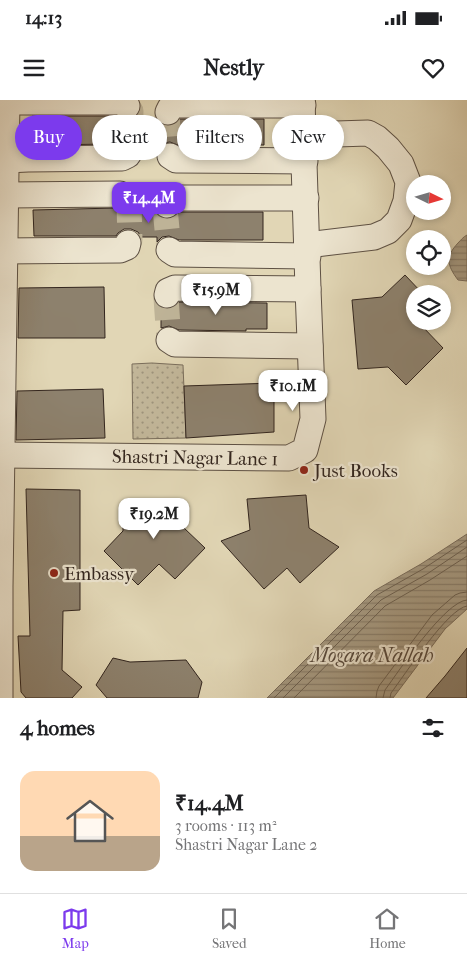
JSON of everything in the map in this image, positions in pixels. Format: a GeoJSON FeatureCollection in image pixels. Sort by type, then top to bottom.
{"type":"FeatureCollection","features":[{"type":"Feature","properties":{"kind":"street"},"geometry":{"type":"LineString","coordinates":[[0,698],[3,251],[6,195],[7,101],[121,102],[127,106]]}},
{"type":"Feature","properties":{"kind":"street"},"geometry":{"type":"LineString","coordinates":[[168,112],[170,108],[176,105],[302,102]]}},
{"type":"Feature","properties":{"kind":"street","name":"Shastri Nagar Lane 1"},"geometry":{"type":"LineString","coordinates":[[302,102],[303,115]]}},
{"type":"Feature","properties":{"kind":"street"},"geometry":{"type":"LineString","coordinates":[[169,250],[175,254],[307,250],[374,237],[388,231],[400,220],[406,202],[408,182],[401,164],[388,148],[368,133],[344,134]]}},
{"type":"Feature","properties":{"kind":"street"},"geometry":{"type":"LineString","coordinates":[[170,156],[176,160],[304,162]]}},
{"type":"Feature","properties":{"kind":"street"},"geometry":{"type":"LineString","coordinates":[[6,160],[92,158]]}},
{"type":"Feature","properties":{"kind":"street","name":"Shastri Nagar Lane 1"},"geometry":{"type":"LineString","coordinates":[[2,454],[289,458],[305,450],[313,419],[304,162]]}},
{"type":"Feature","properties":{"kind":"street"},"geometry":{"type":"LineString","coordinates":[[6,195],[120,194],[126,198]]}},
{"type":"Feature","properties":{"kind":"street"},"geometry":{"type":"LineString","coordinates":[[167,205],[168,201],[175,198],[306,198]]}},
{"type":"Feature","properties":{"kind":"street"},"geometry":{"type":"LineString","coordinates":[[3,251],[120,250],[127,247],[128,243]]}},
{"type":"Feature","properties":{"kind":"street"},"geometry":{"type":"LineString","coordinates":[[167,295],[168,291],[175,288],[308,288]]}},
{"type":"Feature","properties":{"kind":"street"},"geometry":{"type":"LineString","coordinates":[[169,340],[175,344],[310,346]]}},
{"type":"Feature","properties":{"kind":"shaded area"},"geometry":{"type":"Polygon","coordinates":[[[132,364],[183,365],[186,438],[133,439],[132,364]]]}},
{"type":"Feature","properties":{"kind":"water"},"geometry":{"type":"Polygon","coordinates":[[[467,235],[467,281],[458,280],[451,268],[451,253],[467,235]]]}},
{"type":"Feature","properties":{"kind":"water","name":"Mogara Nallah"},"geometry":{"type":"Polygon","coordinates":[[[467,534],[467,609],[445,629],[393,698],[267,698],[374,591],[421,564],[467,534]]]}},
{"type":"Feature","properties":{"kind":"building"},"geometry":{"type":"Polygon","coordinates":[[[82,116],[92,116],[92,144],[82,144],[82,116]]]}},
{"type":"Feature","properties":{"kind":"building"},"geometry":{"type":"Polygon","coordinates":[[[262,119],[264,119],[264,145],[262,145],[262,119]]]}},
{"type":"Feature","properties":{"kind":"building"},"geometry":{"type":"Polygon","coordinates":[[[177,122],[177,145],[167,142],[167,126],[177,122]]]}},
{"type":"Feature","properties":{"kind":"building"},"geometry":{"type":"Polygon","coordinates":[[[116,208],[126,212],[139,208],[139,212],[155,212],[157,216],[164,219],[171,219],[179,212],[263,212],[263,240],[179,240],[169,236],[162,237],[157,242],[157,237],[141,237],[138,232],[131,229],[124,229],[116,236],[34,236],[33,210],[116,208]]]}},
{"type":"Feature","properties":{"kind":"building"},"geometry":{"type":"Polygon","coordinates":[[[405,275],[414,285],[406,285],[406,330],[426,330],[443,348],[406,385],[388,367],[358,369],[352,300],[382,297],[405,275]]]}},
{"type":"Feature","properties":{"kind":"building"},"geometry":{"type":"Polygon","coordinates":[[[104,287],[105,338],[18,338],[19,288],[104,287]]]}},
{"type":"Feature","properties":{"kind":"building"},"geometry":{"type":"Polygon","coordinates":[[[179,302],[267,303],[267,329],[246,329],[246,331],[179,330],[169,326],[161,328],[161,307],[170,309],[179,302]]]}},
{"type":"Feature","properties":{"kind":"building"},"geometry":{"type":"Polygon","coordinates":[[[274,383],[274,432],[186,438],[184,386],[274,383]]]}},
{"type":"Feature","properties":{"kind":"building"},"geometry":{"type":"Polygon","coordinates":[[[103,389],[105,438],[16,440],[17,391],[103,389]]]}},
{"type":"Feature","properties":{"kind":"building","name":"Embassy"},"geometry":{"type":"Polygon","coordinates":[[[26,489],[80,490],[80,610],[63,611],[62,670],[82,687],[72,698],[26,698],[21,692],[18,636],[30,636],[26,489]]]}},
{"type":"Feature","properties":{"kind":"building"},"geometry":{"type":"Polygon","coordinates":[[[306,495],[309,528],[339,547],[300,583],[287,568],[264,589],[221,541],[250,530],[247,499],[306,495]]]}},
{"type":"Feature","properties":{"kind":"building"},"geometry":{"type":"Polygon","coordinates":[[[184,501],[184,528],[205,548],[175,579],[159,564],[138,585],[104,551],[123,531],[123,503],[184,501]]]}},
{"type":"Feature","properties":{"kind":"building"},"geometry":{"type":"Polygon","coordinates":[[[467,648],[467,698],[426,698],[445,676],[467,648]]]}},
{"type":"Feature","properties":{"kind":"building"},"geometry":{"type":"Polygon","coordinates":[[[113,658],[130,662],[186,660],[202,682],[198,698],[107,698],[96,685],[113,658]]]}},
{"type":"Feature","properties":{"kind":"tunnel"},"geometry":{"type":"LineString","coordinates":[[127,106],[131,111],[131,115]]}},
{"type":"Feature","properties":{"kind":"tunnel"},"geometry":{"type":"LineString","coordinates":[[168,112],[170,156]]}},
{"type":"Feature","properties":{"kind":"tunnel"},"geometry":{"type":"LineString","coordinates":[[126,198],[129,204],[130,240],[128,243]]}},
{"type":"Feature","properties":{"kind":"tunnel"},"geometry":{"type":"LineString","coordinates":[[167,205],[165,208],[169,250]]}},
{"type":"Feature","properties":{"kind":"tunnel"},"geometry":{"type":"LineString","coordinates":[[167,295],[169,340]]}},
{"type":"Feature","properties":{"kind":"place","name":"Just Books"},"geometry":{"type":"Point","coordinates":[304,470]}},
{"type":"Feature","properties":{"kind":"place","name":"Embassy"},"geometry":{"type":"Point","coordinates":[54,573]}}]}
